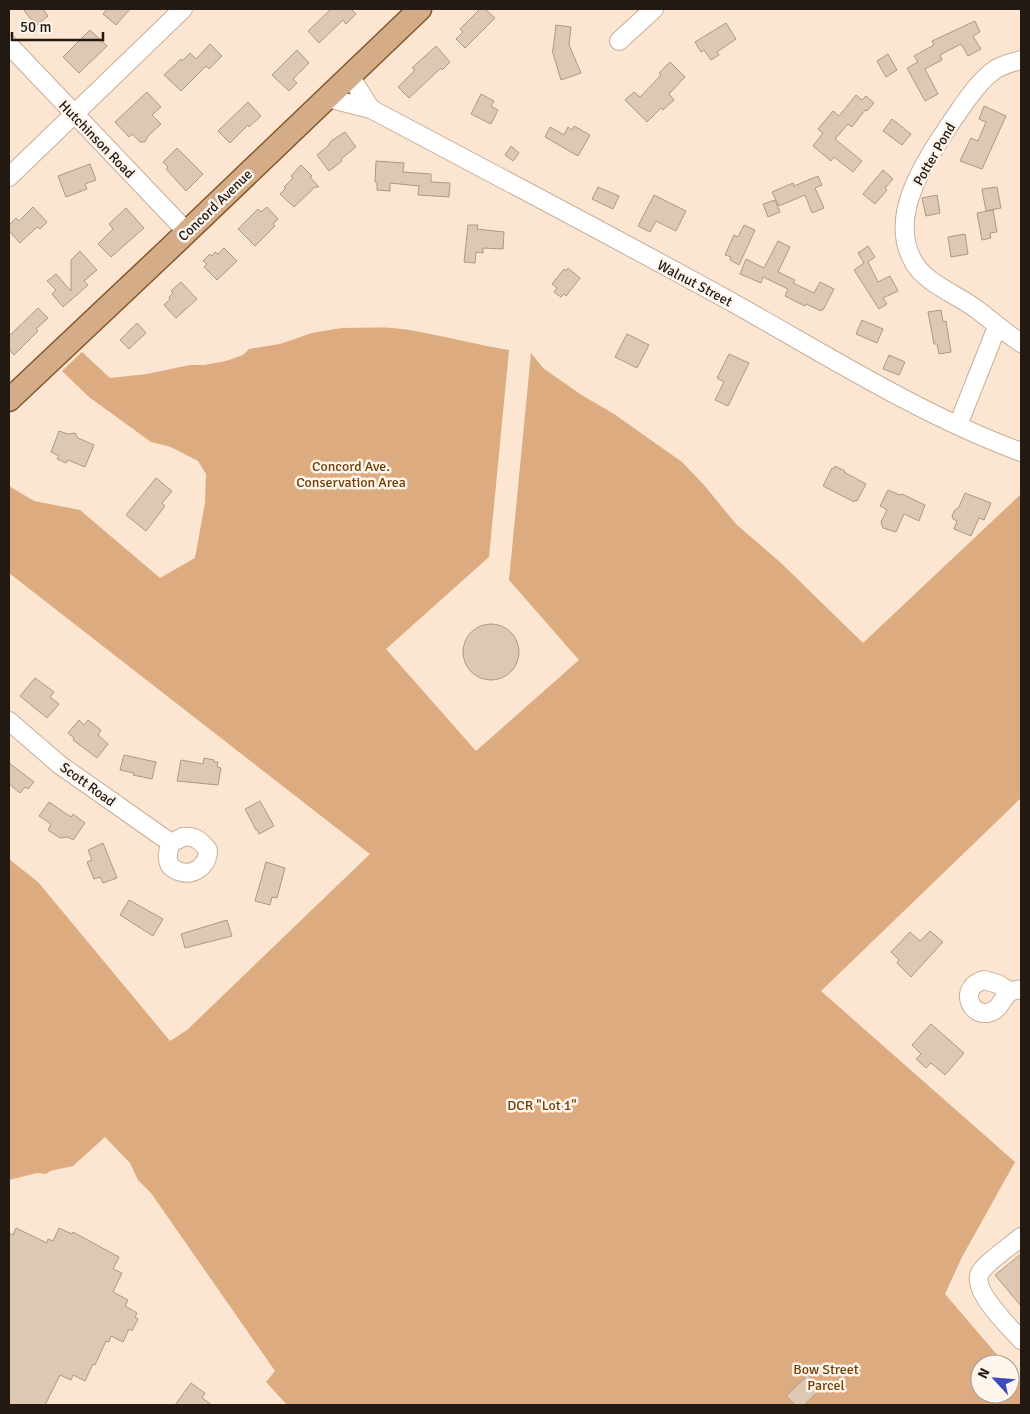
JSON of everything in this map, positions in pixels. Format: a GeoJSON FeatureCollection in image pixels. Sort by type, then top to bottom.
{"type":"FeatureCollection","features":[{"type":"Feature","properties":{"kind":"main road","name":"Concord Avenue"},"geometry":{"type":"LineString","coordinates":[[9,400],[420,9]]}},
{"type":"Feature","properties":{"kind":"street"},"geometry":{"type":"LineString","coordinates":[[9,177],[183,9]]}},
{"type":"Feature","properties":{"kind":"street"},"geometry":{"type":"LineString","coordinates":[[619,42],[654,9]]}},
{"type":"Feature","properties":{"kind":"street","name":"Hutchinson Road"},"geometry":{"type":"LineString","coordinates":[[9,45],[187,232]]}},
{"type":"Feature","properties":{"kind":"street","name":"Potter Pond"},"geometry":{"type":"LineString","coordinates":[[1021,60],[997,69],[982,82],[962,106],[920,172],[910,196],[905,221],[905,237],[913,261],[928,278],[978,310],[997,327],[1021,343]]}},
{"type":"Feature","properties":{"kind":"street","name":"Walnut Street"},"geometry":{"type":"LineString","coordinates":[[350,76],[371,109]]}},
{"type":"Feature","properties":{"kind":"street","name":"Walnut Street"},"geometry":{"type":"LineString","coordinates":[[327,98],[371,109],[708,289],[921,408],[1021,452]]}},
{"type":"Feature","properties":{"kind":"street"},"geometry":{"type":"LineString","coordinates":[[958,425],[997,327]]}},
{"type":"Feature","properties":{"kind":"street","name":"Scott Road"},"geometry":{"type":"LineString","coordinates":[[9,721],[60,765],[172,843]]}},
{"type":"Feature","properties":{"kind":"street"},"geometry":{"type":"LineString","coordinates":[[1021,1237],[985,1266],[979,1274],[979,1283],[987,1300],[1021,1340]]}},
{"type":"Feature","properties":{"kind":"green space","name":"DCR \"Lot 1\""},"geometry":{"type":"Polygon","coordinates":[[[342,328],[387,328],[437,335],[509,350],[489,557],[386,649],[476,751],[579,660],[509,580],[531,353],[543,368],[580,394],[614,414],[682,462],[736,524],[781,563],[863,643],[1021,494],[1021,798],[821,991],[1015,1162],[962,1257],[945,1294],[996,1354],[970,1354],[970,1404],[1020,1404],[1020,1382],[1021,1405],[287,1405],[266,1382],[275,1371],[151,1193],[138,1180],[130,1163],[105,1137],[73,1166],[50,1171],[46,1174],[37,1173],[9,1180],[9,859],[38,882],[170,1041],[187,1030],[370,854],[9,573],[9,486],[34,501],[80,510],[160,578],[195,558],[205,503],[206,474],[198,461],[171,447],[151,442],[89,397],[62,371],[82,352],[110,378],[226,361],[243,355],[249,349],[280,344],[312,333],[342,328]]]}},
{"type":"Feature","properties":{"kind":"building"},"geometry":{"type":"Polygon","coordinates":[[[23,9],[43,9],[48,16],[36,26],[23,9]]]}},
{"type":"Feature","properties":{"kind":"building"},"geometry":{"type":"Polygon","coordinates":[[[107,9],[130,9],[116,25],[103,14],[107,9]]]}},
{"type":"Feature","properties":{"kind":"building"},"geometry":{"type":"Polygon","coordinates":[[[331,9],[351,9],[356,14],[346,24],[343,20],[319,43],[308,31],[331,9]]]}},
{"type":"Feature","properties":{"kind":"building"},"geometry":{"type":"Polygon","coordinates":[[[480,9],[485,9],[495,18],[465,48],[456,39],[463,32],[460,29],[480,9]]]}},
{"type":"Feature","properties":{"kind":"building"},"geometry":{"type":"Polygon","coordinates":[[[975,21],[980,32],[973,36],[981,49],[968,56],[961,44],[940,55],[942,60],[925,69],[938,94],[925,101],[907,68],[918,62],[914,56],[934,45],[932,41],[975,21]]]}},
{"type":"Feature","properties":{"kind":"building"},"geometry":{"type":"Polygon","coordinates":[[[726,23],[736,39],[717,52],[719,55],[711,60],[704,50],[701,52],[695,42],[726,23]]]}},
{"type":"Feature","properties":{"kind":"building"},"geometry":{"type":"Polygon","coordinates":[[[556,25],[571,27],[569,45],[581,73],[561,80],[552,50],[556,25]]]}},
{"type":"Feature","properties":{"kind":"building"},"geometry":{"type":"Polygon","coordinates":[[[90,30],[107,46],[79,73],[63,57],[90,30]]]}},
{"type":"Feature","properties":{"kind":"building"},"geometry":{"type":"Polygon","coordinates":[[[210,44],[222,56],[209,69],[206,66],[181,91],[164,75],[190,53],[196,59],[210,44]]]}},
{"type":"Feature","properties":{"kind":"building"},"geometry":{"type":"Polygon","coordinates":[[[436,46],[450,62],[409,98],[398,87],[415,70],[412,68],[436,46]]]}},
{"type":"Feature","properties":{"kind":"building"},"geometry":{"type":"Polygon","coordinates":[[[297,50],[309,63],[293,79],[297,83],[289,91],[272,75],[297,50]]]}},
{"type":"Feature","properties":{"kind":"building"},"geometry":{"type":"Polygon","coordinates":[[[888,54],[897,70],[886,77],[877,61],[888,54]]]}},
{"type":"Feature","properties":{"kind":"building"},"geometry":{"type":"Polygon","coordinates":[[[670,62],[685,77],[669,94],[674,100],[663,110],[661,108],[647,122],[625,100],[634,92],[640,97],[661,75],[659,73],[670,62]]]}},
{"type":"Feature","properties":{"kind":"building"},"geometry":{"type":"Polygon","coordinates":[[[147,92],[161,107],[152,115],[161,124],[148,136],[145,142],[140,142],[132,134],[129,137],[115,122],[147,92]]]}},
{"type":"Feature","properties":{"kind":"building"},"geometry":{"type":"Polygon","coordinates":[[[481,94],[494,101],[491,106],[498,110],[491,124],[471,114],[481,94]]]}},
{"type":"Feature","properties":{"kind":"building"},"geometry":{"type":"Polygon","coordinates":[[[856,95],[862,100],[866,96],[874,103],[867,111],[865,110],[852,127],[848,124],[835,139],[862,161],[853,172],[834,157],[831,161],[813,146],[823,133],[818,129],[833,111],[839,116],[856,95]]]}},
{"type":"Feature","properties":{"kind":"building"},"geometry":{"type":"Polygon","coordinates":[[[248,102],[261,116],[249,127],[248,125],[230,143],[218,131],[248,102]]]}},
{"type":"Feature","properties":{"kind":"building"},"geometry":{"type":"Polygon","coordinates":[[[984,106],[1006,116],[982,169],[960,161],[971,138],[978,141],[986,122],[979,119],[984,106]]]}},
{"type":"Feature","properties":{"kind":"building"},"geometry":{"type":"Polygon","coordinates":[[[892,119],[911,134],[902,145],[883,131],[892,119]]]}},
{"type":"Feature","properties":{"kind":"building"},"geometry":{"type":"Polygon","coordinates":[[[574,126],[590,135],[578,156],[545,137],[550,127],[564,135],[568,127],[572,130],[574,126]]]}},
{"type":"Feature","properties":{"kind":"building"},"geometry":{"type":"Polygon","coordinates":[[[345,132],[356,147],[329,171],[317,155],[331,141],[345,132]]]}},
{"type":"Feature","properties":{"kind":"building"},"geometry":{"type":"Polygon","coordinates":[[[511,146],[519,153],[513,161],[505,155],[511,146]]]}},
{"type":"Feature","properties":{"kind":"building"},"geometry":{"type":"Polygon","coordinates":[[[177,148],[203,174],[186,191],[166,169],[168,167],[163,162],[177,148]]]}},
{"type":"Feature","properties":{"kind":"building"},"geometry":{"type":"Polygon","coordinates":[[[376,161],[404,163],[403,172],[431,174],[431,182],[450,183],[449,197],[418,195],[419,186],[390,183],[390,191],[377,190],[377,182],[375,182],[376,161]]]}},
{"type":"Feature","properties":{"kind":"building"},"geometry":{"type":"Polygon","coordinates":[[[90,164],[96,180],[85,184],[87,189],[66,197],[58,176],[90,164]]]}},
{"type":"Feature","properties":{"kind":"building"},"geometry":{"type":"Polygon","coordinates":[[[301,165],[312,176],[310,177],[319,187],[315,187],[294,207],[280,194],[293,178],[291,176],[301,165]]]}},
{"type":"Feature","properties":{"kind":"building"},"geometry":{"type":"Polygon","coordinates":[[[883,170],[893,179],[885,188],[887,190],[875,204],[863,194],[883,170]]]}},
{"type":"Feature","properties":{"kind":"building"},"geometry":{"type":"Polygon","coordinates":[[[818,176],[822,185],[815,188],[824,208],[812,213],[805,195],[779,206],[772,192],[793,183],[794,186],[818,176]]]}},
{"type":"Feature","properties":{"kind":"building"},"geometry":{"type":"Polygon","coordinates":[[[598,187],[619,196],[613,209],[592,199],[598,187]]]}},
{"type":"Feature","properties":{"kind":"building"},"geometry":{"type":"Polygon","coordinates":[[[997,187],[1001,208],[986,211],[982,189],[997,187]]]}},
{"type":"Feature","properties":{"kind":"building"},"geometry":{"type":"Polygon","coordinates":[[[654,195],[686,211],[676,231],[656,221],[650,232],[638,226],[654,195]]]}},
{"type":"Feature","properties":{"kind":"building"},"geometry":{"type":"Polygon","coordinates":[[[937,195],[940,213],[926,216],[922,198],[937,195]]]}},
{"type":"Feature","properties":{"kind":"building"},"geometry":{"type":"Polygon","coordinates":[[[775,200],[780,212],[768,217],[763,204],[775,200]]]}},
{"type":"Feature","properties":{"kind":"building"},"geometry":{"type":"Polygon","coordinates":[[[33,207],[47,222],[40,229],[37,227],[20,243],[9,231],[9,225],[16,218],[19,221],[33,207]]]}},
{"type":"Feature","properties":{"kind":"building"},"geometry":{"type":"Polygon","coordinates":[[[267,207],[278,219],[273,224],[275,226],[255,246],[238,229],[258,209],[261,212],[267,207]]]}},
{"type":"Feature","properties":{"kind":"building"},"geometry":{"type":"Polygon","coordinates":[[[126,208],[144,228],[111,257],[98,244],[113,229],[109,224],[126,208]]]}},
{"type":"Feature","properties":{"kind":"building"},"geometry":{"type":"Polygon","coordinates":[[[993,210],[997,232],[990,233],[991,238],[982,240],[977,213],[993,210]]]}},
{"type":"Feature","properties":{"kind":"building"},"geometry":{"type":"Polygon","coordinates":[[[468,225],[478,225],[477,229],[504,232],[503,249],[483,248],[483,253],[476,252],[475,263],[464,262],[468,225]]]}},
{"type":"Feature","properties":{"kind":"building"},"geometry":{"type":"Polygon","coordinates":[[[744,225],[755,230],[739,265],[730,260],[731,257],[725,255],[734,235],[738,237],[744,225]]]}},
{"type":"Feature","properties":{"kind":"building"},"geometry":{"type":"Polygon","coordinates":[[[965,234],[968,254],[951,257],[948,237],[965,234]]]}},
{"type":"Feature","properties":{"kind":"building"},"geometry":{"type":"Polygon","coordinates":[[[778,241],[790,247],[778,272],[795,280],[793,283],[814,293],[820,282],[834,289],[823,310],[821,311],[806,304],[805,306],[785,296],[788,289],[763,277],[761,283],[740,274],[746,259],[764,268],[778,241]]]}},
{"type":"Feature","properties":{"kind":"building"},"geometry":{"type":"Polygon","coordinates":[[[868,246],[875,257],[868,262],[878,282],[890,276],[898,291],[883,298],[887,304],[879,309],[854,270],[864,263],[858,253],[868,246]]]}},
{"type":"Feature","properties":{"kind":"building"},"geometry":{"type":"Polygon","coordinates":[[[224,248],[237,261],[217,280],[204,267],[207,264],[203,261],[210,254],[212,256],[215,252],[218,254],[224,248]]]}},
{"type":"Feature","properties":{"kind":"building"},"geometry":{"type":"Polygon","coordinates":[[[80,251],[97,270],[84,281],[88,285],[63,307],[52,294],[56,290],[47,281],[56,274],[71,291],[71,260],[80,251]]]}},
{"type":"Feature","properties":{"kind":"building"},"geometry":{"type":"Polygon","coordinates":[[[568,268],[580,278],[566,296],[564,294],[561,297],[554,292],[557,288],[552,284],[564,269],[566,271],[568,268]]]}},
{"type":"Feature","properties":{"kind":"building"},"geometry":{"type":"Polygon","coordinates":[[[181,282],[197,299],[176,318],[164,305],[173,293],[171,291],[181,282]]]}},
{"type":"Feature","properties":{"kind":"building"},"geometry":{"type":"Polygon","coordinates":[[[38,308],[48,318],[14,355],[9,349],[9,336],[38,308]]]}},
{"type":"Feature","properties":{"kind":"building"},"geometry":{"type":"Polygon","coordinates":[[[941,310],[943,322],[946,321],[951,352],[939,354],[937,344],[934,344],[928,312],[941,310]]]}},
{"type":"Feature","properties":{"kind":"building"},"geometry":{"type":"Polygon","coordinates":[[[862,320],[883,329],[877,343],[856,334],[862,320]]]}},
{"type":"Feature","properties":{"kind":"building"},"geometry":{"type":"Polygon","coordinates":[[[137,323],[146,333],[129,349],[120,340],[137,323]]]}},
{"type":"Feature","properties":{"kind":"building"},"geometry":{"type":"Polygon","coordinates":[[[627,334],[649,345],[637,368],[615,357],[627,334]]]}},
{"type":"Feature","properties":{"kind":"building"},"geometry":{"type":"Polygon","coordinates":[[[729,354],[749,363],[728,406],[715,400],[724,382],[717,378],[729,354]]]}},
{"type":"Feature","properties":{"kind":"building"},"geometry":{"type":"Polygon","coordinates":[[[889,355],[905,362],[899,375],[883,369],[889,355]]]}},
{"type":"Feature","properties":{"kind":"building"},"geometry":{"type":"Polygon","coordinates":[[[59,431],[68,434],[75,433],[78,438],[94,445],[85,467],[68,460],[66,463],[57,459],[59,456],[51,452],[59,431]]]}},
{"type":"Feature","properties":{"kind":"building"},"geometry":{"type":"Polygon","coordinates":[[[835,466],[866,484],[857,501],[855,500],[854,502],[823,486],[832,468],[834,469],[835,466]]]}},
{"type":"Feature","properties":{"kind":"building"},"geometry":{"type":"Polygon","coordinates":[[[156,478],[172,491],[162,503],[165,506],[146,531],[126,515],[156,478]]]}},
{"type":"Feature","properties":{"kind":"building"},"geometry":{"type":"Polygon","coordinates":[[[888,490],[900,495],[902,494],[925,505],[919,521],[904,514],[896,532],[883,528],[881,522],[887,510],[880,506],[888,490]]]}},
{"type":"Feature","properties":{"kind":"building"},"geometry":{"type":"Polygon","coordinates":[[[965,493],[991,503],[984,520],[979,518],[971,536],[954,529],[957,521],[953,519],[952,515],[959,507],[965,493]]]}},
{"type":"Feature","properties":{"kind":"building"},"geometry":{"type":"Polygon","coordinates":[[[491,624],[502,626],[511,632],[517,641],[519,652],[517,663],[511,672],[502,678],[491,680],[480,678],[471,672],[465,663],[463,652],[465,641],[471,632],[480,626],[491,624]]]}},
{"type":"Feature","properties":{"kind":"building"},"geometry":{"type":"Polygon","coordinates":[[[35,678],[54,692],[50,697],[59,704],[47,718],[20,696],[35,678]]]}},
{"type":"Feature","properties":{"kind":"building"},"geometry":{"type":"Polygon","coordinates":[[[79,720],[84,725],[88,720],[101,730],[98,735],[108,744],[97,758],[73,740],[74,738],[68,733],[79,720]]]}},
{"type":"Feature","properties":{"kind":"building"},"geometry":{"type":"Polygon","coordinates":[[[124,755],[156,762],[152,779],[120,770],[124,755]]]}},
{"type":"Feature","properties":{"kind":"building"},"geometry":{"type":"Polygon","coordinates":[[[204,758],[218,762],[217,767],[221,768],[218,785],[177,781],[181,760],[203,764],[204,758]]]}},
{"type":"Feature","properties":{"kind":"building"},"geometry":{"type":"Polygon","coordinates":[[[9,763],[34,782],[28,789],[25,787],[20,793],[9,784],[9,763]]]}},
{"type":"Feature","properties":{"kind":"building"},"geometry":{"type":"Polygon","coordinates":[[[260,801],[274,826],[259,834],[245,809],[260,801]]]}},
{"type":"Feature","properties":{"kind":"building"},"geometry":{"type":"Polygon","coordinates":[[[49,802],[71,817],[73,814],[85,823],[73,840],[68,837],[60,838],[48,830],[51,824],[39,816],[49,802]]]}},
{"type":"Feature","properties":{"kind":"building"},"geometry":{"type":"Polygon","coordinates":[[[103,843],[117,878],[103,883],[100,877],[94,879],[87,862],[92,860],[88,850],[103,843]]]}},
{"type":"Feature","properties":{"kind":"building"},"geometry":{"type":"Polygon","coordinates":[[[266,862],[285,868],[277,898],[272,897],[270,905],[255,901],[266,862]]]}},
{"type":"Feature","properties":{"kind":"building"},"geometry":{"type":"Polygon","coordinates":[[[129,900],[163,919],[153,936],[120,915],[129,900]]]}},
{"type":"Feature","properties":{"kind":"building"},"geometry":{"type":"Polygon","coordinates":[[[227,920],[232,936],[185,948],[181,934],[227,920]]]}},
{"type":"Feature","properties":{"kind":"building"},"geometry":{"type":"Polygon","coordinates":[[[930,931],[943,942],[911,977],[897,963],[899,960],[891,952],[910,932],[920,941],[930,931]]]}},
{"type":"Feature","properties":{"kind":"building"},"geometry":{"type":"Polygon","coordinates":[[[931,1024],[964,1053],[945,1075],[931,1063],[926,1068],[916,1059],[921,1054],[912,1045],[931,1024]]]}},
{"type":"Feature","properties":{"kind":"building"},"geometry":{"type":"Polygon","coordinates":[[[16,1228],[47,1243],[48,1239],[53,1241],[59,1228],[72,1234],[73,1232],[119,1257],[113,1269],[122,1273],[113,1292],[128,1300],[125,1306],[137,1313],[135,1317],[138,1319],[132,1331],[129,1329],[123,1342],[111,1336],[109,1342],[106,1341],[85,1381],[73,1375],[71,1380],[60,1375],[45,1405],[9,1405],[9,1233],[13,1235],[16,1228]]]}},
{"type":"Feature","properties":{"kind":"building"},"geometry":{"type":"Polygon","coordinates":[[[1021,1254],[1021,1306],[995,1275],[1021,1254]]]}},
{"type":"Feature","properties":{"kind":"building"},"geometry":{"type":"Polygon","coordinates":[[[808,1375],[821,1389],[804,1405],[795,1405],[786,1396],[808,1375]]]}},
{"type":"Feature","properties":{"kind":"building"},"geometry":{"type":"Polygon","coordinates":[[[191,1383],[205,1393],[202,1398],[212,1405],[175,1405],[191,1383]]]}},
{"type":"Feature","properties":{"kind":"park label","name":"Concord Ave. Conservation Area"},"geometry":{"type":"Point","coordinates":[351,474]}},
{"type":"Feature","properties":{"kind":"park label","name":"Bow Street Parcel"},"geometry":{"type":"Point","coordinates":[826,1378]}}]}
